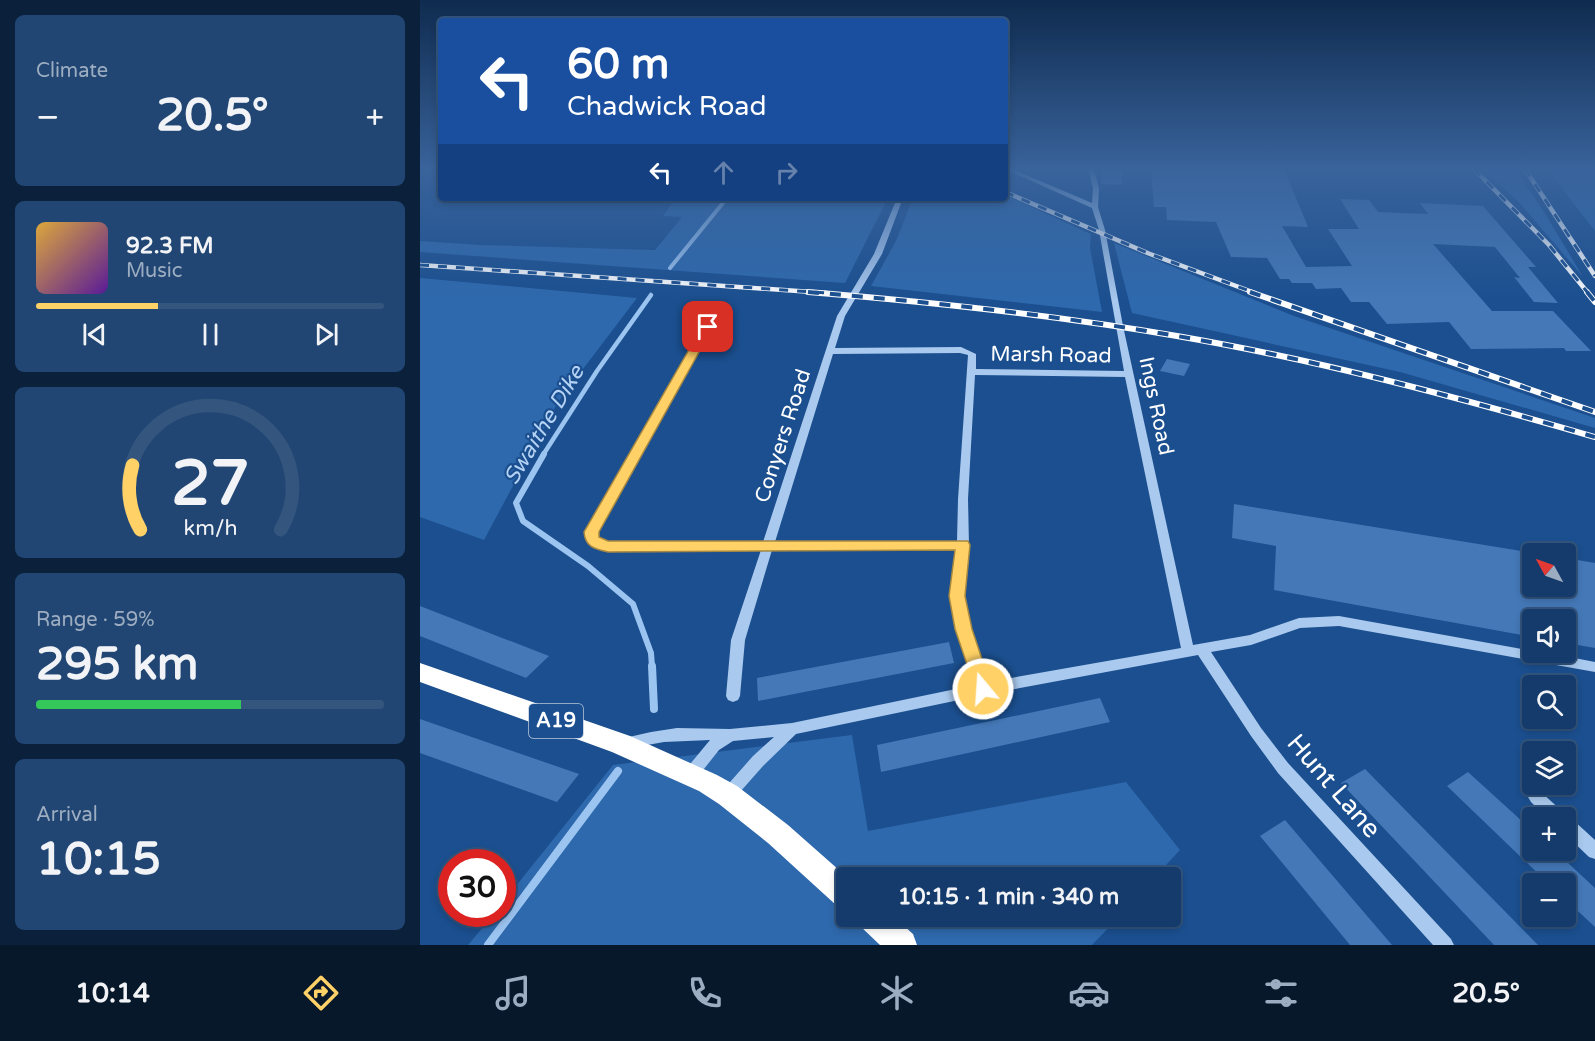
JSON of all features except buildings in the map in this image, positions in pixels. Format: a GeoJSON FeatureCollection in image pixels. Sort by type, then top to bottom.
{"type":"FeatureCollection","features":[{"type":"Feature","properties":{"kind":"highway","name":"A19"},"geometry":{"type":"LineString","coordinates":[[420,672],[621,744],[691,774],[728,795],[778,834],[836,886]]}},
{"type":"Feature","properties":{"kind":"highway"},"geometry":{"type":"LineString","coordinates":[[882,927],[902,945]]}},
{"type":"Feature","properties":{"kind":"street","name":"Conyers Road"},"geometry":{"type":"LineString","coordinates":[[733,696],[738,640],[841,316],[878,254],[894,213]]}},
{"type":"Feature","properties":{"kind":"street","name":"Ings Road"},"geometry":{"type":"LineString","coordinates":[[1097,213],[1130,374],[1194,650]]}},
{"type":"Feature","properties":{"kind":"street"},"geometry":{"type":"LineString","coordinates":[[720,307],[602,512],[591,532],[592,539],[599,545],[608,547],[963,545]]}},
{"type":"Feature","properties":{"kind":"street"},"geometry":{"type":"LineString","coordinates":[[831,351],[966,350],[974,357],[963,499],[963,545],[957,596],[964,629],[983,689]]}},
{"type":"Feature","properties":{"kind":"street","name":"Marsh Road"},"geometry":{"type":"LineString","coordinates":[[973,372],[1130,374]]}},
{"type":"Feature","properties":{"kind":"street"},"geometry":{"type":"LineString","coordinates":[[621,744],[660,735],[705,733],[730,735],[792,729],[983,689],[1251,640],[1299,623],[1339,621],[1595,667]]}},
{"type":"Feature","properties":{"kind":"street","name":"Hunt Lane"},"geometry":{"type":"LineString","coordinates":[[1194,650],[1283,768],[1445,945]]}},
{"type":"Feature","properties":{"kind":"street"},"geometry":{"type":"LineString","coordinates":[[728,795],[758,761],[792,729]]}},
{"type":"Feature","properties":{"kind":"street"},"geometry":{"type":"LineString","coordinates":[[691,774],[714,745],[730,735]]}},
{"type":"Feature","properties":{"kind":"street"},"geometry":{"type":"LineString","coordinates":[[1536,797],[1546,807]]}},
{"type":"Feature","properties":{"kind":"street"},"geometry":{"type":"LineString","coordinates":[[1576,833],[1595,851]]}},
{"type":"Feature","properties":{"kind":"shaded area"},"geometry":{"type":"Polygon","coordinates":[[[665,213],[880,213],[845,283],[420,252],[420,241],[655,250],[682,217],[663,216],[665,213]]]}},
{"type":"Feature","properties":{"kind":"shaded area"},"geometry":{"type":"Polygon","coordinates":[[[907,213],[1045,213],[1091,234],[1090,248],[1102,312],[871,286],[896,241],[907,213]]]}},
{"type":"Feature","properties":{"kind":"shaded area"},"geometry":{"type":"Polygon","coordinates":[[[1528,213],[1545,213],[1583,277],[1528,213]]]}},
{"type":"Feature","properties":{"kind":"shaded area"},"geometry":{"type":"Polygon","coordinates":[[[1581,213],[1595,213],[1595,231],[1581,213]]]}},
{"type":"Feature","properties":{"kind":"shaded area"},"geometry":{"type":"Polygon","coordinates":[[[1114,243],[1294,316],[1595,418],[1595,428],[1400,372],[1132,313],[1114,243]]]}},
{"type":"Feature","properties":{"kind":"shaded area"},"geometry":{"type":"Polygon","coordinates":[[[420,278],[637,298],[558,402],[484,540],[420,517],[420,278]]]}},
{"type":"Feature","properties":{"kind":"shaded area"},"geometry":{"type":"Polygon","coordinates":[[[852,735],[868,831],[1126,782],[1180,850],[1164,867],[836,867],[836,927],[1109,927],[1092,945],[468,945],[483,927],[516,927],[516,886],[613,765],[852,735]]]}},
{"type":"Feature","properties":{"kind":"waterway","name":"Swaithe Dike"},"geometry":{"type":"LineString","coordinates":[[670,268],[715,213]]}},
{"type":"Feature","properties":{"kind":"waterway","name":"Swaithe Dike"},"geometry":{"type":"LineString","coordinates":[[543,455],[597,371],[651,295]]}},
{"type":"Feature","properties":{"kind":"waterway","name":"Swaithe Dike"},"geometry":{"type":"LineString","coordinates":[[544,454],[516,503],[523,521],[588,566],[633,604],[651,653],[652,667]]}},
{"type":"Feature","properties":{"kind":"waterway","name":"Swaithe Dike"},"geometry":{"type":"LineString","coordinates":[[652,666],[654,709]]}},
{"type":"Feature","properties":{"kind":"waterway","name":"Swaithe Dike"},"geometry":{"type":"LineString","coordinates":[[488,945],[618,771]]}},
{"type":"Feature","properties":{"kind":"railway"},"geometry":{"type":"LineString","coordinates":[[1054,213],[1150,254],[1255,293]]}},
{"type":"Feature","properties":{"kind":"railway"},"geometry":{"type":"LineString","coordinates":[[1518,213],[1549,245],[1588,293]]}},
{"type":"Feature","properties":{"kind":"railway"},"geometry":{"type":"LineString","coordinates":[[1554,213],[1595,276]]}},
{"type":"Feature","properties":{"kind":"railway"},"geometry":{"type":"LineString","coordinates":[[420,265],[827,293]]}},
{"type":"Feature","properties":{"kind":"railway"},"geometry":{"type":"LineString","coordinates":[[808,292],[1039,315],[1131,328],[1230,346],[1387,380],[1595,437]]}},
{"type":"Feature","properties":{"kind":"railway"},"geometry":{"type":"LineString","coordinates":[[1250,292],[1595,412]]}},
{"type":"Feature","properties":{"kind":"railway"},"geometry":{"type":"LineString","coordinates":[[1587,292],[1595,302]]}},
{"type":"Feature","properties":{"kind":"route"},"geometry":{"type":"LineString","coordinates":[[708,327],[683,367],[591,532],[592,539],[599,545],[608,547],[963,545],[957,596],[964,629],[983,689]]}}]}
